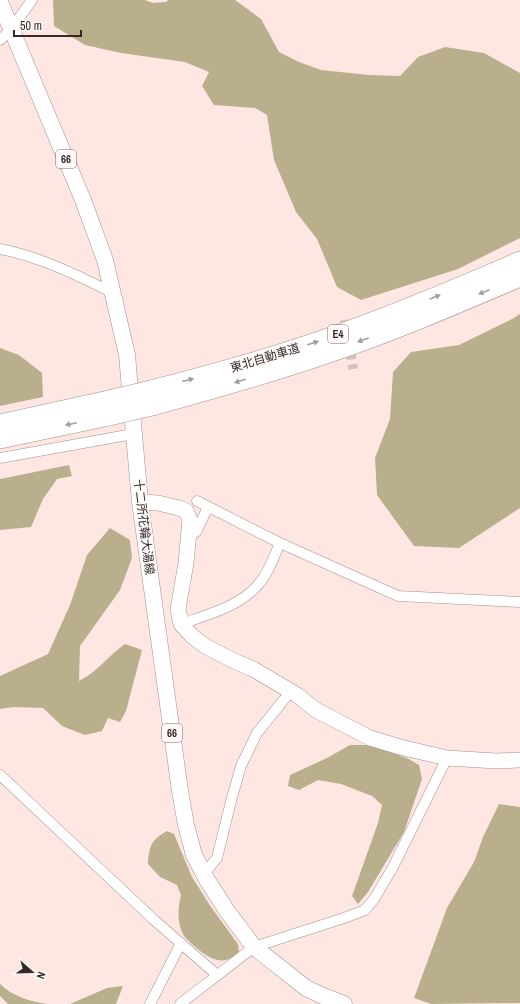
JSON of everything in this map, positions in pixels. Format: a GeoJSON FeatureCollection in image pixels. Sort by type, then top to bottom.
{"type":"FeatureCollection","features":[{"type":"Feature","properties":{"kind":"highway","name":"東北自動車道"},"geometry":{"type":"LineString","coordinates":[[151,398],[220,372],[324,339],[419,304],[520,261]]}},
{"type":"Feature","properties":{"kind":"highway","name":"東北自動車道"},"geometry":{"type":"LineString","coordinates":[[0,439],[109,408],[151,398],[224,386],[329,353],[425,317],[520,277]]}},
{"type":"Feature","properties":{"kind":"highway","name":"東北自動車道"},"geometry":{"type":"LineString","coordinates":[[0,424],[109,408]]}},
{"type":"Feature","properties":{"kind":"main road","name":"十二所花輪大湯線"},"geometry":{"type":"LineString","coordinates":[[0,2],[5,34],[84,200],[105,260],[128,364],[140,502],[180,791],[186,825],[194,855],[227,911],[254,947],[306,988],[344,1004]]}},
{"type":"Feature","properties":{"kind":"street"},"geometry":{"type":"LineString","coordinates":[[5,34],[32,0]]}},
{"type":"Feature","properties":{"kind":"street"},"geometry":{"type":"LineString","coordinates":[[0,250],[16,252],[55,265],[111,292]]}},
{"type":"Feature","properties":{"kind":"street"},"geometry":{"type":"LineString","coordinates":[[0,458],[133,434]]}},
{"type":"Feature","properties":{"kind":"street"},"geometry":{"type":"LineString","coordinates":[[197,501],[280,543],[398,596],[520,602]]}},
{"type":"Feature","properties":{"kind":"street"},"geometry":{"type":"LineString","coordinates":[[140,502],[179,508],[186,511],[190,520],[189,537],[178,609],[181,624],[192,636],[205,646],[253,669],[291,691],[316,710],[370,738],[447,758],[496,761],[520,760]]}},
{"type":"Feature","properties":{"kind":"street"},"geometry":{"type":"LineString","coordinates":[[189,537],[196,532],[208,507]]}},
{"type":"Feature","properties":{"kind":"street"},"geometry":{"type":"LineString","coordinates":[[181,624],[225,608],[245,596],[258,585],[280,543]]}},
{"type":"Feature","properties":{"kind":"street"},"geometry":{"type":"LineString","coordinates":[[204,874],[217,858],[231,801],[244,759],[257,732],[291,691]]}},
{"type":"Feature","properties":{"kind":"street"},"geometry":{"type":"LineString","coordinates":[[180,1004],[254,947],[365,910],[374,899],[392,868],[447,758]]}},
{"type":"Feature","properties":{"kind":"street"},"geometry":{"type":"LineString","coordinates":[[0,776],[216,975]]}},
{"type":"Feature","properties":{"kind":"street"},"geometry":{"type":"LineString","coordinates":[[150,1004],[180,943]]}},
{"type":"Feature","properties":{"kind":"shaded area"},"geometry":{"type":"Polygon","coordinates":[[[53,0],[145,0],[153,3],[166,2],[168,0],[235,0],[261,19],[279,52],[299,62],[321,70],[369,75],[400,76],[418,57],[445,47],[484,53],[520,73],[520,238],[458,269],[361,300],[337,287],[317,239],[296,212],[274,160],[267,115],[255,108],[214,105],[202,86],[209,72],[185,62],[121,53],[85,45],[54,26],[53,0]]]}},
{"type":"Feature","properties":{"kind":"shaded area"},"geometry":{"type":"Polygon","coordinates":[[[520,314],[520,508],[459,548],[414,546],[377,495],[375,458],[390,419],[393,372],[411,352],[459,345],[520,314]]]}},
{"type":"Feature","properties":{"kind":"shaded area"},"geometry":{"type":"Polygon","coordinates":[[[0,348],[19,355],[42,373],[43,397],[0,406],[0,348]]]}},
{"type":"Feature","properties":{"kind":"shaded area"},"geometry":{"type":"Polygon","coordinates":[[[69,465],[72,476],[57,479],[43,499],[31,527],[0,530],[0,479],[69,465]]]}},
{"type":"Feature","properties":{"kind":"shaded area"},"geometry":{"type":"Polygon","coordinates":[[[110,528],[130,540],[132,558],[120,590],[80,646],[79,681],[97,669],[113,653],[125,644],[142,650],[126,711],[120,722],[108,718],[102,731],[85,735],[62,726],[43,708],[14,707],[0,709],[0,676],[48,654],[70,605],[87,555],[110,528]]]}},
{"type":"Feature","properties":{"kind":"shaded area"},"geometry":{"type":"Polygon","coordinates":[[[350,745],[369,745],[407,758],[419,765],[422,779],[404,832],[368,892],[358,904],[352,896],[378,823],[382,805],[372,796],[341,784],[318,780],[299,790],[288,786],[290,775],[327,758],[350,745]]]}},
{"type":"Feature","properties":{"kind":"shaded area"},"geometry":{"type":"Polygon","coordinates":[[[499,804],[520,807],[520,1003],[431,1004],[414,998],[447,908],[474,862],[483,837],[499,804]]]}},
{"type":"Feature","properties":{"kind":"shaded area"},"geometry":{"type":"Polygon","coordinates":[[[167,831],[174,834],[192,877],[211,907],[238,944],[239,952],[227,960],[209,957],[197,949],[186,938],[179,923],[178,914],[181,895],[177,885],[160,877],[148,864],[152,844],[157,837],[167,831]]]}},
{"type":"Feature","properties":{"kind":"shaded area"},"geometry":{"type":"Polygon","coordinates":[[[0,984],[10,992],[22,998],[48,1004],[8,1004],[0,996],[0,984]]]}},
{"type":"Feature","properties":{"kind":"shaded area"},"geometry":{"type":"Polygon","coordinates":[[[123,986],[116,1004],[70,1004],[107,988],[123,986]]]}},
{"type":"Feature","properties":{"kind":"tunnel"},"geometry":{"type":"LineString","coordinates":[[345,320],[353,369]]}}]}
